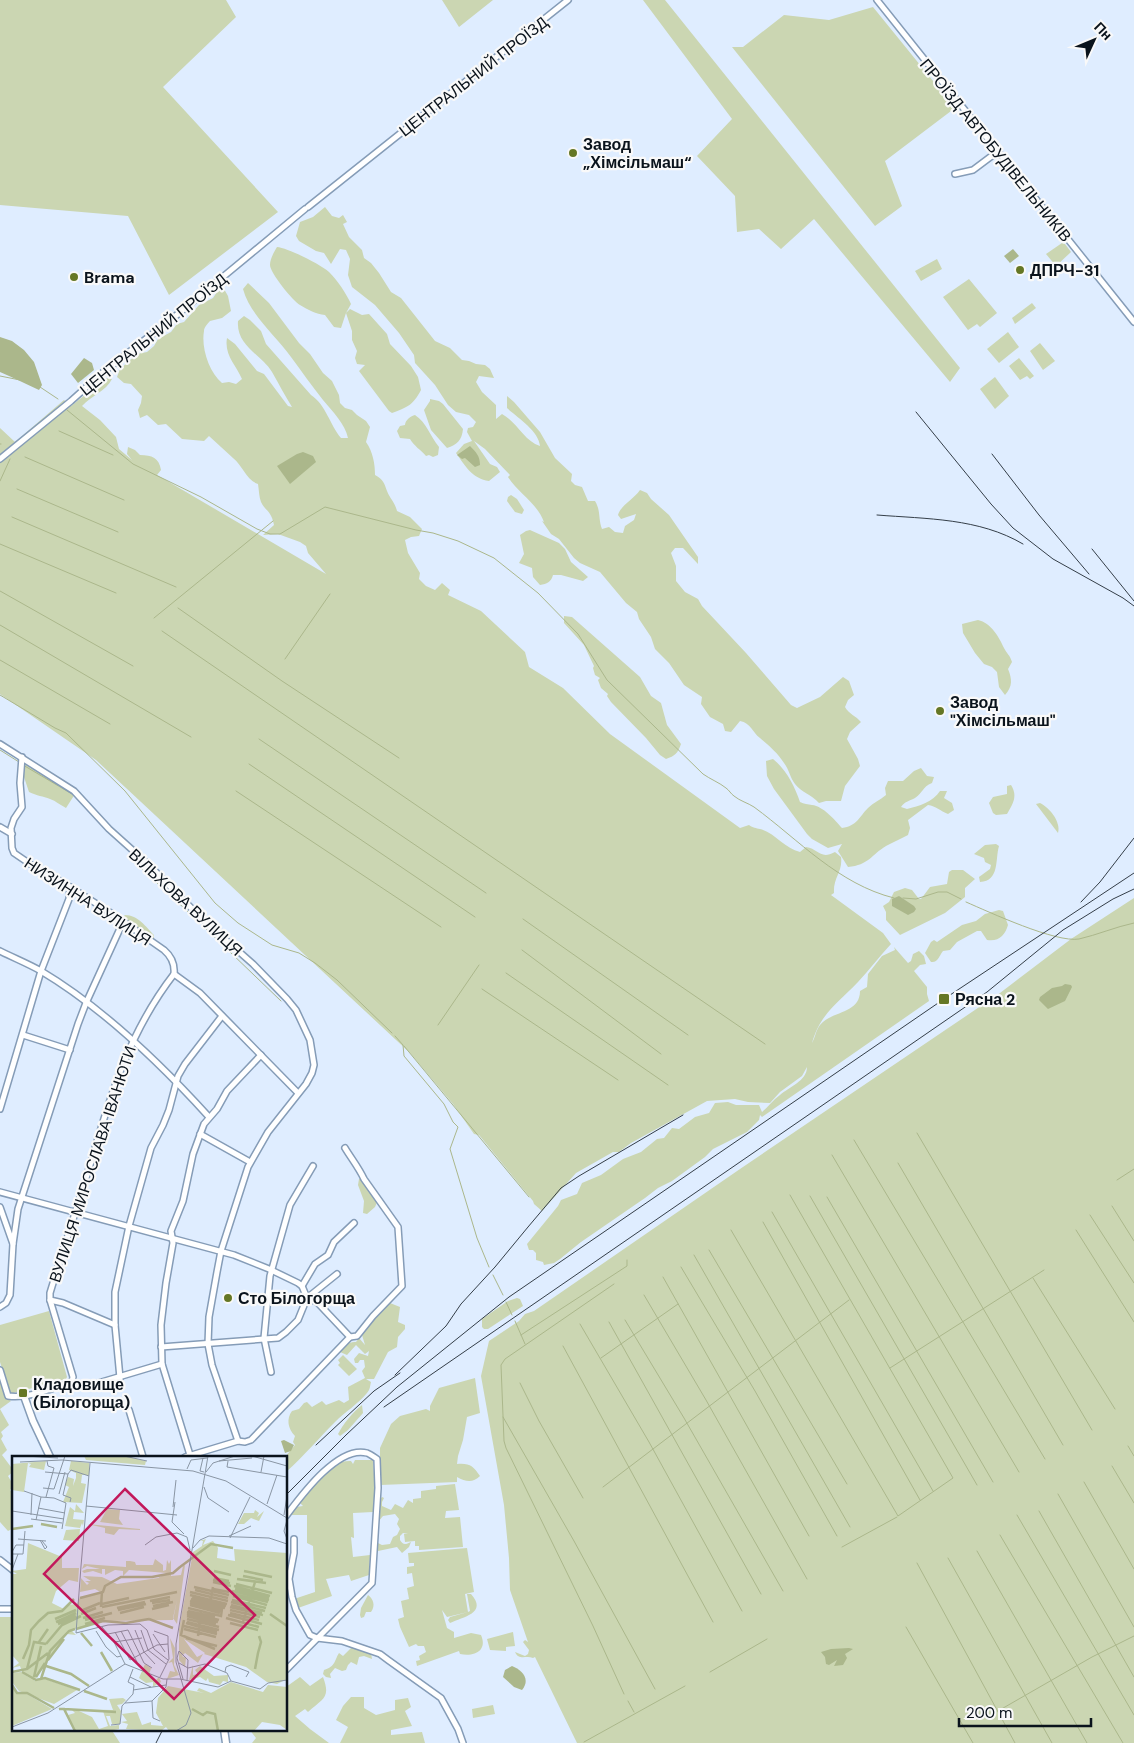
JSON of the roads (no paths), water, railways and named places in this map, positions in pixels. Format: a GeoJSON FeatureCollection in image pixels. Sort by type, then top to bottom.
{"type":"FeatureCollection","features":[{"type":"Feature","properties":{"kind":"street","name":"ЦЕНТРАЛЬНИЙ ПРОЇЗД"},"geometry":{"type":"LineString","coordinates":[[0,459],[101,374],[178,314],[306,208],[568,0]]}},
{"type":"Feature","properties":{"kind":"street","name":"ПРОЇЗД АВТОБУДІВЕЛЬНИКІВ"},"geometry":{"type":"LineString","coordinates":[[877,0],[1134,322]]}},
{"type":"Feature","properties":{"kind":"street"},"geometry":{"type":"LineString","coordinates":[[955,174],[973,170],[997,152]]}},
{"type":"Feature","properties":{"kind":"street","name":"ВІЛЬХОВА ВУЛИЦЯ"},"geometry":{"type":"LineString","coordinates":[[0,744],[22,756],[74,791],[109,829],[148,864],[202,920],[253,964],[287,999],[296,1010],[310,1040],[314,1065],[312,1073],[268,1132],[250,1162],[221,1251],[209,1317],[208,1344],[212,1365],[238,1441]]}},
{"type":"Feature","properties":{"kind":"street"},"geometry":{"type":"LineString","coordinates":[[12,834],[11,828],[14,819],[22,807],[20,783],[22,756]]}},
{"type":"Feature","properties":{"kind":"street"},"geometry":{"type":"LineString","coordinates":[[0,827],[12,834]]}},
{"type":"Feature","properties":{"kind":"street","name":"НИЗИННА ВУЛИЦЯ"},"geometry":{"type":"LineString","coordinates":[[12,834],[14,853],[111,913],[164,950],[170,956],[174,974]]}},
{"type":"Feature","properties":{"kind":"street"},"geometry":{"type":"LineString","coordinates":[[0,1109],[41,971],[69,899],[70,887]]}},
{"type":"Feature","properties":{"kind":"street"},"geometry":{"type":"LineString","coordinates":[[0,1307],[6,1303],[10,1295],[13,1244],[18,1209],[86,1003],[123,922]]}},
{"type":"Feature","properties":{"kind":"street"},"geometry":{"type":"LineString","coordinates":[[0,951],[41,971],[86,1003],[132,1040],[176,1081],[209,1117]]}},
{"type":"Feature","properties":{"kind":"street"},"geometry":{"type":"LineString","coordinates":[[174,974],[192,986],[298,1093]]}},
{"type":"Feature","properties":{"kind":"street","name":"ВУЛИЦЯ МИРОСЛАВА ІВАНЮТИ"},"geometry":{"type":"LineString","coordinates":[[72,1382],[50,1300],[50,1293],[114,1087],[132,1040],[154,1002],[174,974]]}},
{"type":"Feature","properties":{"kind":"street"},"geometry":{"type":"LineString","coordinates":[[120,1378],[115,1325],[115,1292],[129,1226],[151,1148],[166,1118],[176,1081],[185,1064],[222,1016]]}},
{"type":"Feature","properties":{"kind":"street"},"geometry":{"type":"LineString","coordinates":[[23,1035],[70,1050]]}},
{"type":"Feature","properties":{"kind":"street"},"geometry":{"type":"LineString","coordinates":[[261,1055],[227,1091],[217,1109],[204,1124],[193,1154],[183,1201],[171,1232],[173,1243],[161,1325],[162,1364],[187,1456],[238,1441],[245,1442],[251,1440],[350,1337],[357,1336],[402,1286],[398,1227],[344,1148]]}},
{"type":"Feature","properties":{"kind":"street"},"geometry":{"type":"LineString","coordinates":[[200,1134],[250,1162]]}},
{"type":"Feature","properties":{"kind":"street"},"geometry":{"type":"LineString","coordinates":[[271,1372],[264,1338],[276,1249],[290,1205],[314,1166]]}},
{"type":"Feature","properties":{"kind":"street"},"geometry":{"type":"LineString","coordinates":[[0,1192],[129,1226],[172,1240],[221,1251],[272,1271],[302,1286],[307,1298],[316,1302],[350,1337]]}},
{"type":"Feature","properties":{"kind":"street"},"geometry":{"type":"LineString","coordinates":[[0,1207],[13,1244]]}},
{"type":"Feature","properties":{"kind":"street"},"geometry":{"type":"LineString","coordinates":[[302,1286],[315,1264],[328,1255],[334,1242],[354,1223]]}},
{"type":"Feature","properties":{"kind":"street"},"geometry":{"type":"LineString","coordinates":[[161,1347],[278,1338],[298,1320],[307,1298],[337,1274]]}},
{"type":"Feature","properties":{"kind":"street"},"geometry":{"type":"LineString","coordinates":[[50,1300],[63,1303],[115,1325]]}},
{"type":"Feature","properties":{"kind":"street"},"geometry":{"type":"LineString","coordinates":[[0,1370],[8,1396],[24,1396],[72,1382],[77,1386],[95,1384],[162,1364]]}},
{"type":"Feature","properties":{"kind":"street"},"geometry":{"type":"LineString","coordinates":[[24,1396],[33,1421],[50,1456]]}},
{"type":"Feature","properties":{"kind":"street"},"geometry":{"type":"LineString","coordinates":[[128,1410],[143,1456]]}},
{"type":"Feature","properties":{"kind":"street"},"geometry":{"type":"LineString","coordinates":[[288,1514],[320,1475],[340,1459],[361,1452],[368,1453],[376,1459],[378,1488],[372,1583],[288,1668]]}},
{"type":"Feature","properties":{"kind":"street"},"geometry":{"type":"LineString","coordinates":[[294,1539],[294,1553],[289,1579],[296,1610],[310,1635],[317,1638],[342,1641],[380,1654],[441,1698],[458,1729],[463,1743]]}},
{"type":"Feature","properties":{"kind":"street"},"geometry":{"type":"LineString","coordinates":[[0,1560],[12,1569]]}},
{"type":"Feature","properties":{"kind":"street"},"geometry":{"type":"LineString","coordinates":[[224,1730],[226,1743]]}},
{"type":"Feature","properties":{"kind":"waterway"},"geometry":{"type":"LineString","coordinates":[[0,376],[20,380]]}},
{"type":"Feature","properties":{"kind":"waterway"},"geometry":{"type":"LineString","coordinates":[[40,387],[58,399]]}},
{"type":"Feature","properties":{"kind":"waterway"},"geometry":{"type":"LineString","coordinates":[[67,410],[133,464],[201,497],[257,529],[270,534],[280,534],[325,507],[433,533],[458,541],[494,558],[538,593],[578,634],[607,680],[703,774],[724,786],[736,798],[754,807],[837,872],[855,883],[894,898]]}},
{"type":"Feature","properties":{"kind":"waterway"},"geometry":{"type":"LineString","coordinates":[[59,431],[113,455]]}},
{"type":"Feature","properties":{"kind":"waterway"},"geometry":{"type":"LineString","coordinates":[[25,457],[124,500]]}},
{"type":"Feature","properties":{"kind":"waterway"},"geometry":{"type":"LineString","coordinates":[[0,481],[10,459]]}},
{"type":"Feature","properties":{"kind":"waterway"},"geometry":{"type":"LineString","coordinates":[[17,489],[118,532]]}},
{"type":"Feature","properties":{"kind":"waterway"},"geometry":{"type":"LineString","coordinates":[[12,517],[176,587]]}},
{"type":"Feature","properties":{"kind":"waterway"},"geometry":{"type":"LineString","coordinates":[[154,618],[273,521]]}},
{"type":"Feature","properties":{"kind":"waterway"},"geometry":{"type":"LineString","coordinates":[[0,544],[116,593]]}},
{"type":"Feature","properties":{"kind":"waterway"},"geometry":{"type":"LineString","coordinates":[[0,591],[133,666]]}},
{"type":"Feature","properties":{"kind":"waterway"},"geometry":{"type":"LineString","coordinates":[[285,659],[330,594]]}},
{"type":"Feature","properties":{"kind":"waterway"},"geometry":{"type":"LineString","coordinates":[[178,608],[282,681],[399,758]]}},
{"type":"Feature","properties":{"kind":"waterway"},"geometry":{"type":"LineString","coordinates":[[0,625],[191,737]]}},
{"type":"Feature","properties":{"kind":"waterway"},"geometry":{"type":"LineString","coordinates":[[162,631],[765,1044]]}},
{"type":"Feature","properties":{"kind":"waterway"},"geometry":{"type":"LineString","coordinates":[[0,660],[110,724]]}},
{"type":"Feature","properties":{"kind":"waterway"},"geometry":{"type":"LineString","coordinates":[[0,695],[66,733],[125,791],[215,903],[238,923],[272,945],[299,953],[315,963],[337,980],[392,1033]]}},
{"type":"Feature","properties":{"kind":"waterway"},"geometry":{"type":"LineString","coordinates":[[259,739],[486,893]]}},
{"type":"Feature","properties":{"kind":"waterway"},"geometry":{"type":"LineString","coordinates":[[0,750],[19,762]]}},
{"type":"Feature","properties":{"kind":"waterway"},"geometry":{"type":"LineString","coordinates":[[249,764],[475,917]]}},
{"type":"Feature","properties":{"kind":"waterway"},"geometry":{"type":"LineString","coordinates":[[23,765],[72,794]]}},
{"type":"Feature","properties":{"kind":"waterway"},"geometry":{"type":"LineString","coordinates":[[236,791],[441,927]]}},
{"type":"Feature","properties":{"kind":"waterway"},"geometry":{"type":"LineString","coordinates":[[141,868],[199,922]]}},
{"type":"Feature","properties":{"kind":"waterway"},"geometry":{"type":"LineString","coordinates":[[903,898],[916,899],[938,892],[947,892],[961,899]]}},
{"type":"Feature","properties":{"kind":"waterway"},"geometry":{"type":"LineString","coordinates":[[966,902],[1022,926],[1068,939],[1079,939],[1134,923]]}},
{"type":"Feature","properties":{"kind":"waterway"},"geometry":{"type":"LineString","coordinates":[[523,919],[688,1035]]}},
{"type":"Feature","properties":{"kind":"waterway"},"geometry":{"type":"LineString","coordinates":[[204,927],[281,1001]]}},
{"type":"Feature","properties":{"kind":"waterway"},"geometry":{"type":"LineString","coordinates":[[522,950],[661,1054]]}},
{"type":"Feature","properties":{"kind":"waterway"},"geometry":{"type":"LineString","coordinates":[[438,1025],[479,965]]}},
{"type":"Feature","properties":{"kind":"waterway"},"geometry":{"type":"LineString","coordinates":[[506,973],[668,1085]]}},
{"type":"Feature","properties":{"kind":"waterway"},"geometry":{"type":"LineString","coordinates":[[482,989],[618,1080]]}},
{"type":"Feature","properties":{"kind":"waterway"},"geometry":{"type":"LineString","coordinates":[[395,1036],[403,1045],[404,1056],[444,1104],[453,1122],[458,1127],[450,1149],[477,1238],[489,1267]]}},
{"type":"Feature","properties":{"kind":"waterway"},"geometry":{"type":"LineString","coordinates":[[404,1046],[529,1197]]}},
{"type":"Feature","properties":{"kind":"waterway"},"geometry":{"type":"LineString","coordinates":[[917,1133],[1092,1430]]}},
{"type":"Feature","properties":{"kind":"waterway"},"geometry":{"type":"LineString","coordinates":[[854,1140],[1045,1459]]}},
{"type":"Feature","properties":{"kind":"waterway"},"geometry":{"type":"LineString","coordinates":[[832,1155],[1019,1472]]}},
{"type":"Feature","properties":{"kind":"waterway"},"geometry":{"type":"LineString","coordinates":[[898,1163],[1063,1445]]}},
{"type":"Feature","properties":{"kind":"waterway"},"geometry":{"type":"LineString","coordinates":[[1117,1180],[1134,1169]]}},
{"type":"Feature","properties":{"kind":"waterway"},"geometry":{"type":"LineString","coordinates":[[731,1230],[898,1516],[953,1478],[790,1195]]}},
{"type":"Feature","properties":{"kind":"waterway"},"geometry":{"type":"LineString","coordinates":[[810,1196],[977,1485]]}},
{"type":"Feature","properties":{"kind":"waterway"},"geometry":{"type":"LineString","coordinates":[[827,1197],[993,1482]]}},
{"type":"Feature","properties":{"kind":"waterway"},"geometry":{"type":"LineString","coordinates":[[1112,1206],[1134,1241]]}},
{"type":"Feature","properties":{"kind":"waterway"},"geometry":{"type":"LineString","coordinates":[[772,1212],[933,1491]]}},
{"type":"Feature","properties":{"kind":"waterway"},"geometry":{"type":"LineString","coordinates":[[1090,1215],[1134,1283]]}},
{"type":"Feature","properties":{"kind":"waterway"},"geometry":{"type":"LineString","coordinates":[[763,1222],[920,1500]]}},
{"type":"Feature","properties":{"kind":"waterway"},"geometry":{"type":"LineString","coordinates":[[1076,1230],[1134,1322]]}},
{"type":"Feature","properties":{"kind":"waterway"},"geometry":{"type":"LineString","coordinates":[[709,1250],[847,1484]]}},
{"type":"Feature","properties":{"kind":"waterway"},"geometry":{"type":"LineString","coordinates":[[694,1255],[850,1527]]}},
{"type":"Feature","properties":{"kind":"waterway"},"geometry":{"type":"LineString","coordinates":[[521,1335],[627,1266],[627,1260]]}},
{"type":"Feature","properties":{"kind":"waterway"},"geometry":{"type":"LineString","coordinates":[[681,1267],[755,1391],[837,1536]]}},
{"type":"Feature","properties":{"kind":"waterway"},"geometry":{"type":"LineString","coordinates":[[890,1368],[1044,1270]]}},
{"type":"Feature","properties":{"kind":"waterway"},"geometry":{"type":"LineString","coordinates":[[493,1275],[503,1295]]}},
{"type":"Feature","properties":{"kind":"waterway"},"geometry":{"type":"LineString","coordinates":[[663,1277],[809,1536]]}},
{"type":"Feature","properties":{"kind":"waterway"},"geometry":{"type":"LineString","coordinates":[[1033,1278],[1115,1409]]}},
{"type":"Feature","properties":{"kind":"waterway"},"geometry":{"type":"LineString","coordinates":[[614,1284],[505,1359],[501,1365],[504,1441],[506,1448],[624,1694]]}},
{"type":"Feature","properties":{"kind":"waterway"},"geometry":{"type":"LineString","coordinates":[[644,1295],[706,1400],[807,1579]]}},
{"type":"Feature","properties":{"kind":"waterway"},"geometry":{"type":"LineString","coordinates":[[603,1487],[849,1300]]}},
{"type":"Feature","properties":{"kind":"waterway"},"geometry":{"type":"LineString","coordinates":[[506,1302],[512,1315]]}},
{"type":"Feature","properties":{"kind":"waterway"},"geometry":{"type":"LineString","coordinates":[[601,1358],[678,1304]]}},
{"type":"Feature","properties":{"kind":"waterway"},"geometry":{"type":"LineString","coordinates":[[625,1320],[684,1418],[783,1591]]}},
{"type":"Feature","properties":{"kind":"waterway"},"geometry":{"type":"LineString","coordinates":[[515,1321],[525,1344]]}},
{"type":"Feature","properties":{"kind":"waterway"},"geometry":{"type":"LineString","coordinates":[[609,1322],[761,1594]]}},
{"type":"Feature","properties":{"kind":"waterway"},"geometry":{"type":"LineString","coordinates":[[580,1324],[649,1442],[742,1611]]}},
{"type":"Feature","properties":{"kind":"waterway"},"geometry":{"type":"LineString","coordinates":[[563,1346],[713,1622]]}},
{"type":"Feature","properties":{"kind":"waterway"},"geometry":{"type":"LineString","coordinates":[[520,1383],[539,1421],[583,1498]]}},
{"type":"Feature","properties":{"kind":"waterway"},"geometry":{"type":"LineString","coordinates":[[503,1417],[655,1689]]}},
{"type":"Feature","properties":{"kind":"waterway"},"geometry":{"type":"LineString","coordinates":[[1128,1446],[1134,1456]]}},
{"type":"Feature","properties":{"kind":"waterway"},"geometry":{"type":"LineString","coordinates":[[1112,1466],[1134,1503]]}},
{"type":"Feature","properties":{"kind":"waterway"},"geometry":{"type":"LineString","coordinates":[[1084,1482],[1134,1569]]}},
{"type":"Feature","properties":{"kind":"waterway"},"geometry":{"type":"LineString","coordinates":[[1058,1494],[1134,1627]]}},
{"type":"Feature","properties":{"kind":"waterway"},"geometry":{"type":"LineString","coordinates":[[1039,1511],[1134,1677]]}},
{"type":"Feature","properties":{"kind":"waterway"},"geometry":{"type":"LineString","coordinates":[[1017,1515],[1134,1715]]}},
{"type":"Feature","properties":{"kind":"waterway"},"geometry":{"type":"LineString","coordinates":[[842,1547],[897,1517]]}},
{"type":"Feature","properties":{"kind":"waterway"},"geometry":{"type":"LineString","coordinates":[[1000,1535],[1123,1743]]}},
{"type":"Feature","properties":{"kind":"waterway"},"geometry":{"type":"LineString","coordinates":[[977,1551],[1087,1743]]}},
{"type":"Feature","properties":{"kind":"waterway"},"geometry":{"type":"LineString","coordinates":[[948,1558],[1052,1743]]}},
{"type":"Feature","properties":{"kind":"waterway"},"geometry":{"type":"LineString","coordinates":[[917,1563],[1015,1743]]}},
{"type":"Feature","properties":{"kind":"waterway"},"geometry":{"type":"LineString","coordinates":[[906,1627],[973,1743]]}},
{"type":"Feature","properties":{"kind":"waterway"},"geometry":{"type":"LineString","coordinates":[[998,1711],[1092,1657],[1134,1636]]}},
{"type":"Feature","properties":{"kind":"waterway"},"geometry":{"type":"LineString","coordinates":[[710,1672],[767,1639]]}},
{"type":"Feature","properties":{"kind":"waterway"},"geometry":{"type":"LineString","coordinates":[[584,1742],[685,1686]]}},
{"type":"Feature","properties":{"kind":"waterway"},"geometry":{"type":"LineString","coordinates":[[628,1701],[634,1712]]}},
{"type":"Feature","properties":{"kind":"railway"},"geometry":{"type":"LineString","coordinates":[[916,412],[1013,528],[1053,559],[1134,606]]}},
{"type":"Feature","properties":{"kind":"railway"},"geometry":{"type":"LineString","coordinates":[[992,454],[1039,515],[1089,574]]}},
{"type":"Feature","properties":{"kind":"railway"},"geometry":{"type":"LineString","coordinates":[[877,515],[971,524],[1006,535],[1023,544]]}},
{"type":"Feature","properties":{"kind":"railway"},"geometry":{"type":"LineString","coordinates":[[1092,549],[1134,601]]}},
{"type":"Feature","properties":{"kind":"railway"},"geometry":{"type":"LineString","coordinates":[[1081,902],[1100,882],[1134,838]]}},
{"type":"Feature","properties":{"kind":"railway"},"geometry":{"type":"LineString","coordinates":[[288,1493],[397,1387],[509,1297],[944,999],[1134,873]]}},
{"type":"Feature","properties":{"kind":"railway"},"geometry":{"type":"LineString","coordinates":[[384,1407],[987,992],[1063,930],[1113,899],[1134,889]]}},
{"type":"Feature","properties":{"kind":"railway"},"geometry":{"type":"LineString","coordinates":[[395,1375],[446,1326],[461,1304],[495,1267],[561,1188],[683,1115]]}},
{"type":"Feature","properties":{"kind":"railway"},"geometry":{"type":"LineString","coordinates":[[316,1445],[374,1391],[400,1373]]}},
{"type":"Feature","properties":{"kind":"railway"},"geometry":{"type":"LineString","coordinates":[[156,1743],[162,1730]]}},
{"type":"Feature","properties":{"kind":"place","name":"Завод „Хімсільмаш“"},"geometry":{"type":"Point","coordinates":[573,153]}},
{"type":"Feature","properties":{"kind":"place","name":"ДПРЧ-31"},"geometry":{"type":"Point","coordinates":[1020,270]}},
{"type":"Feature","properties":{"kind":"place","name":"Brama"},"geometry":{"type":"Point","coordinates":[74,277]}},
{"type":"Feature","properties":{"kind":"place","name":"Завод \"Хімсільмаш\""},"geometry":{"type":"Point","coordinates":[940,711]}},
{"type":"Feature","properties":{"kind":"place","name":"Рясна 2"},"geometry":{"type":"Point","coordinates":[944,999]}},
{"type":"Feature","properties":{"kind":"place","name":"Сто Білогорща"},"geometry":{"type":"Point","coordinates":[228,1298]}},
{"type":"Feature","properties":{"kind":"place","name":"Кладовище (Білогорща)"},"geometry":{"type":"Point","coordinates":[23,1393]}}]}
